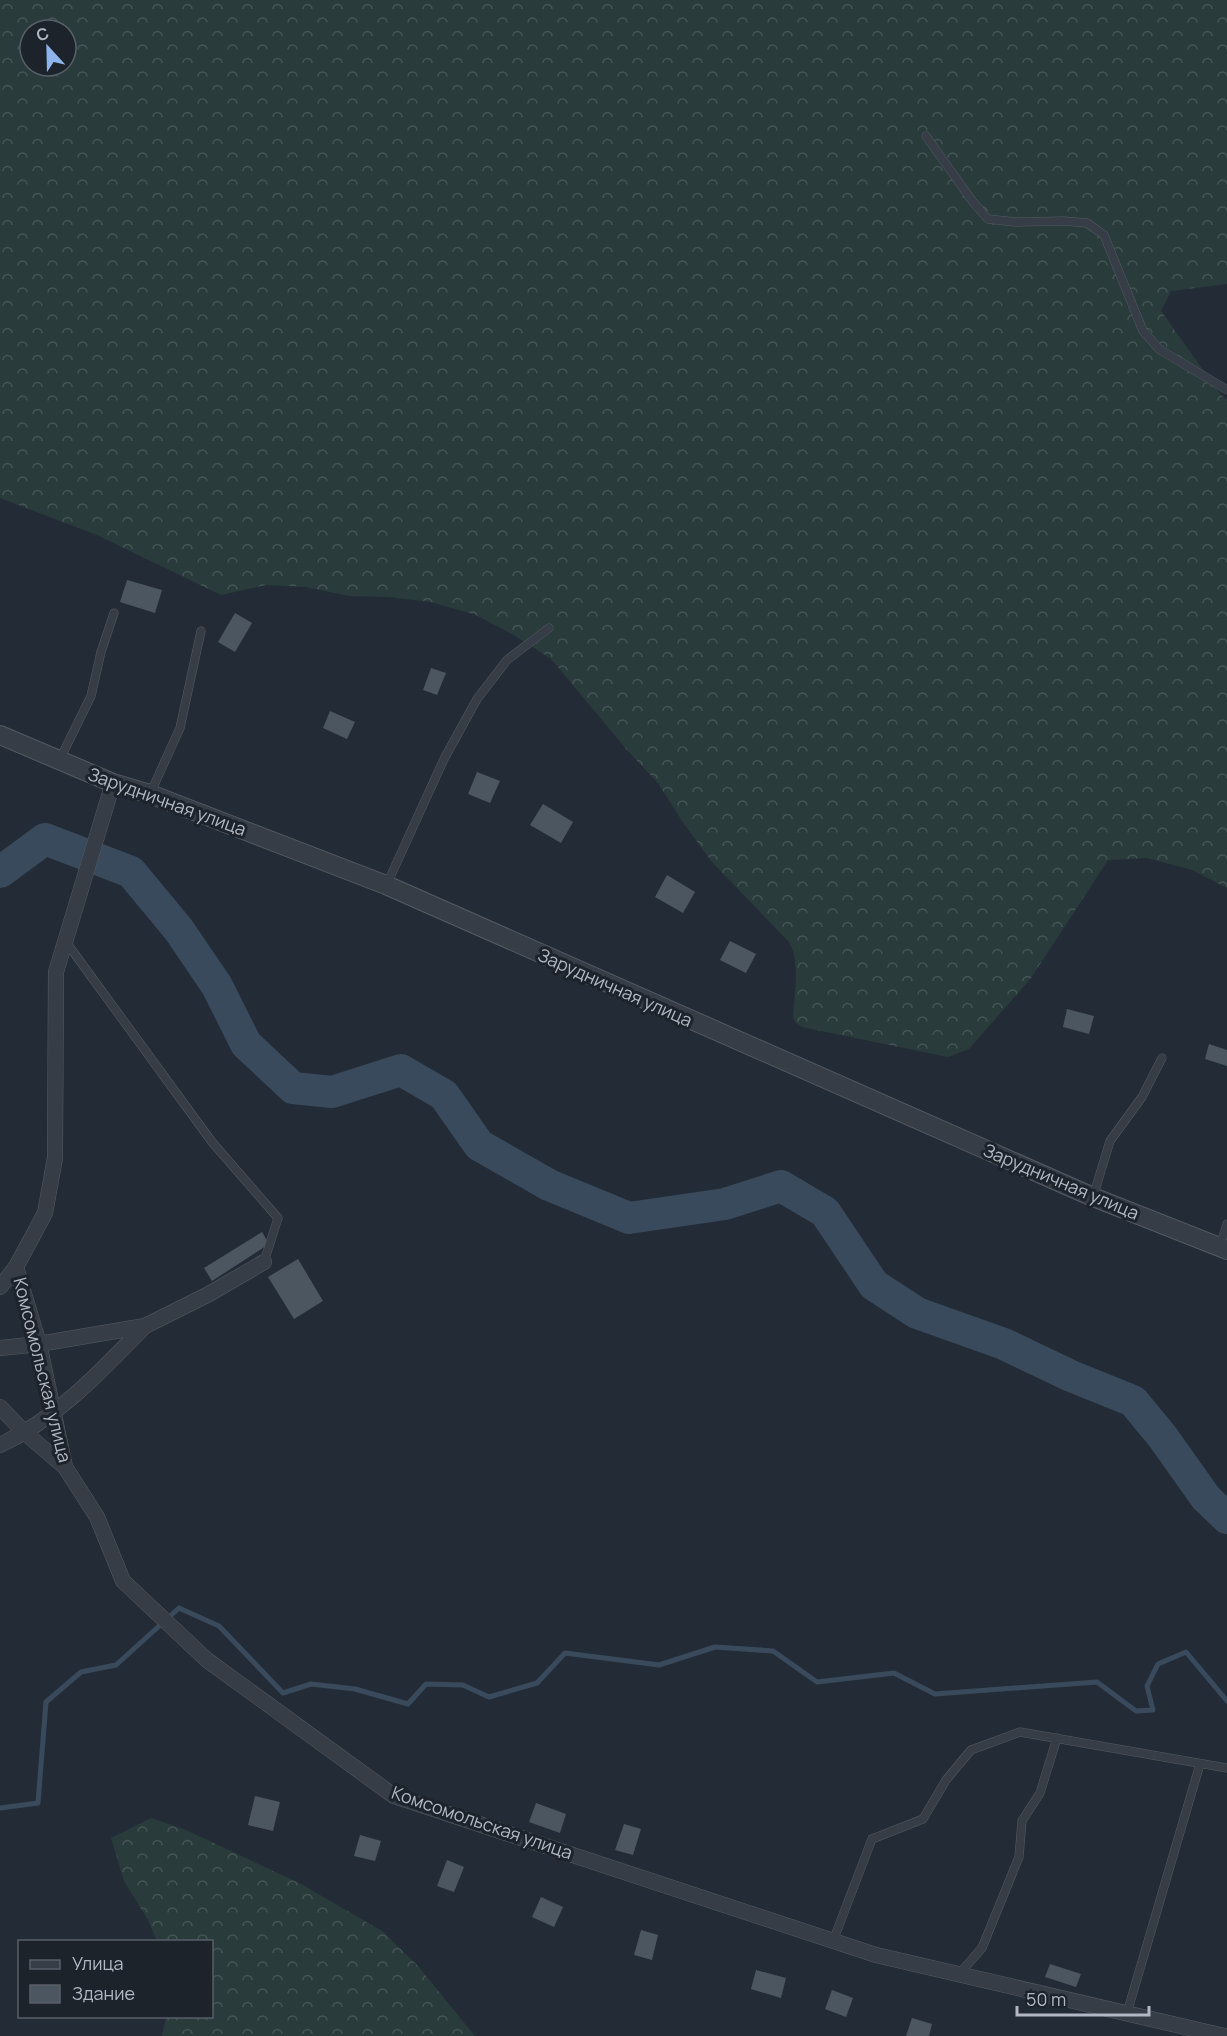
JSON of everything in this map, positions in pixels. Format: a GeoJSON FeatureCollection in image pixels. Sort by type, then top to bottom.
{"type":"FeatureCollection","features":[{"type":"Feature","properties":{"kind":"street","name":"Зарудничная улица"},"geometry":{"type":"LineString","coordinates":[[0,735],[112,783],[150,794],[386,885],[1093,1197],[1223,1249]]}},
{"type":"Feature","properties":{"kind":"street"},"geometry":{"type":"LineString","coordinates":[[0,1287],[16,1267],[45,1213],[55,1158],[56,972],[112,783]]}},
{"type":"Feature","properties":{"kind":"street"},"geometry":{"type":"LineString","coordinates":[[0,1348],[39,1344],[145,1326],[209,1294],[264,1262]]}},
{"type":"Feature","properties":{"kind":"street","name":"Комсомольская улица"},"geometry":{"type":"LineString","coordinates":[[16,1267],[39,1344],[65,1467],[97,1517],[123,1581],[207,1660],[394,1796],[876,1955],[1224,2036]]}},
{"type":"Feature","properties":{"kind":"street"},"geometry":{"type":"LineString","coordinates":[[0,1445],[53,1413],[91,1381],[145,1326]]}},
{"type":"Feature","properties":{"kind":"street"},"geometry":{"type":"LineString","coordinates":[[0,1407],[24,1432],[65,1467]]}},
{"type":"Feature","properties":{"kind":"lane"},"geometry":{"type":"LineString","coordinates":[[926,136],[973,202],[988,219],[1015,222],[1087,223],[1104,234],[1143,331],[1159,349],[1227,390]]}},
{"type":"Feature","properties":{"kind":"lane"},"geometry":{"type":"LineString","coordinates":[[59,761],[91,696],[101,652],[114,613]]}},
{"type":"Feature","properties":{"kind":"lane"},"geometry":{"type":"LineString","coordinates":[[386,885],[444,759],[477,699],[507,660],[549,628]]}},
{"type":"Feature","properties":{"kind":"lane"},"geometry":{"type":"LineString","coordinates":[[150,794],[180,728],[201,631]]}},
{"type":"Feature","properties":{"kind":"lane"},"geometry":{"type":"LineString","coordinates":[[65,941],[212,1142],[278,1218],[264,1262]]}},
{"type":"Feature","properties":{"kind":"lane"},"geometry":{"type":"LineString","coordinates":[[1093,1197],[1110,1141],[1142,1097],[1162,1058]]}},
{"type":"Feature","properties":{"kind":"lane"},"geometry":{"type":"LineString","coordinates":[[1223,1249],[1227,1224]]}},
{"type":"Feature","properties":{"kind":"lane"},"geometry":{"type":"LineString","coordinates":[[833,1941],[872,1839],[923,1819],[946,1780],[971,1750],[1020,1732],[1227,1768]]}},
{"type":"Feature","properties":{"kind":"lane"},"geometry":{"type":"LineString","coordinates":[[958,1974],[982,1948],[1019,1857],[1022,1821],[1040,1793],[1057,1738]]}},
{"type":"Feature","properties":{"kind":"lane"},"geometry":{"type":"LineString","coordinates":[[1126,2013],[1200,1764]]}},
{"type":"Feature","properties":{"kind":"green space"},"geometry":{"type":"Polygon","coordinates":[[[0,0],[1227,0],[1227,284],[1171,291],[1161,311],[1221,395],[1227,400],[1227,888],[1192,870],[1147,858],[1108,860],[1031,978],[969,1049],[948,1057],[802,1027],[796,1023],[793,1017],[796,968],[789,942],[712,862],[658,783],[628,751],[551,659],[514,635],[476,615],[431,602],[389,597],[349,596],[306,587],[266,585],[221,595],[97,535],[0,498],[0,0]]]}},
{"type":"Feature","properties":{"kind":"green space"},"geometry":{"type":"Polygon","coordinates":[[[151,1818],[186,1830],[301,1884],[382,1931],[417,1965],[475,2036],[162,2036],[166,2018],[213,2018],[213,1940],[157,1940],[148,1920],[124,1881],[111,1838],[151,1818]]]}},
{"type":"Feature","properties":{"kind":"building"},"geometry":{"type":"Polygon","coordinates":[[[127,580],[162,590],[155,613],[120,602],[127,580]]]}},
{"type":"Feature","properties":{"kind":"building"},"geometry":{"type":"Polygon","coordinates":[[[235,613],[252,623],[235,652],[218,642],[235,613]]]}},
{"type":"Feature","properties":{"kind":"building"},"geometry":{"type":"Polygon","coordinates":[[[431,668],[446,673],[437,695],[423,690],[431,668]]]}},
{"type":"Feature","properties":{"kind":"building"},"geometry":{"type":"Polygon","coordinates":[[[330,711],[355,722],[347,739],[323,728],[330,711]]]}},
{"type":"Feature","properties":{"kind":"building"},"geometry":{"type":"Polygon","coordinates":[[[477,772],[500,781],[490,803],[468,794],[477,772]]]}},
{"type":"Feature","properties":{"kind":"building"},"geometry":{"type":"Polygon","coordinates":[[[543,804],[573,822],[561,843],[530,825],[543,804]]]}},
{"type":"Feature","properties":{"kind":"building"},"geometry":{"type":"Polygon","coordinates":[[[667,875],[695,892],[683,913],[655,897],[667,875]]]}},
{"type":"Feature","properties":{"kind":"building"},"geometry":{"type":"Polygon","coordinates":[[[730,941],[756,954],[746,973],[720,960],[730,941]]]}},
{"type":"Feature","properties":{"kind":"building"},"geometry":{"type":"Polygon","coordinates":[[[1067,1009],[1094,1016],[1089,1034],[1063,1027],[1067,1009]]]}},
{"type":"Feature","properties":{"kind":"building"},"geometry":{"type":"Polygon","coordinates":[[[1209,1044],[1227,1050],[1227,1066],[1205,1059],[1209,1044]]]}},
{"type":"Feature","properties":{"kind":"building"},"geometry":{"type":"Polygon","coordinates":[[[262,1232],[269,1244],[212,1281],[204,1268],[262,1232]]]}},
{"type":"Feature","properties":{"kind":"building"},"geometry":{"type":"Polygon","coordinates":[[[298,1259],[323,1301],[294,1319],[268,1277],[298,1259]]]}},
{"type":"Feature","properties":{"kind":"building"},"geometry":{"type":"Polygon","coordinates":[[[255,1796],[280,1802],[273,1831],[248,1825],[255,1796]]]}},
{"type":"Feature","properties":{"kind":"building"},"geometry":{"type":"Polygon","coordinates":[[[536,1803],[566,1814],[560,1833],[529,1822],[536,1803]]]}},
{"type":"Feature","properties":{"kind":"building"},"geometry":{"type":"Polygon","coordinates":[[[624,1824],[641,1829],[633,1855],[615,1850],[624,1824]]]}},
{"type":"Feature","properties":{"kind":"building"},"geometry":{"type":"Polygon","coordinates":[[[360,1835],[381,1841],[375,1861],[354,1856],[360,1835]]]}},
{"type":"Feature","properties":{"kind":"building"},"geometry":{"type":"Polygon","coordinates":[[[447,1860],[464,1867],[454,1892],[437,1886],[447,1860]]]}},
{"type":"Feature","properties":{"kind":"building"},"geometry":{"type":"Polygon","coordinates":[[[541,1897],[563,1907],[554,1927],[532,1917],[541,1897]]]}},
{"type":"Feature","properties":{"kind":"building"},"geometry":{"type":"Polygon","coordinates":[[[641,1930],[658,1935],[652,1960],[634,1955],[641,1930]]]}},
{"type":"Feature","properties":{"kind":"building"},"geometry":{"type":"Polygon","coordinates":[[[1050,1964],[1081,1974],[1076,1987],[1045,1977],[1050,1964]]]}},
{"type":"Feature","properties":{"kind":"building"},"geometry":{"type":"Polygon","coordinates":[[[756,1970],[786,1978],[781,1998],[751,1989],[756,1970]]]}},
{"type":"Feature","properties":{"kind":"building"},"geometry":{"type":"Polygon","coordinates":[[[832,1990],[853,1998],[846,2017],[825,2009],[832,1990]]]}},
{"type":"Feature","properties":{"kind":"building"},"geometry":{"type":"Polygon","coordinates":[[[912,2018],[932,2024],[929,2036],[906,2036],[912,2018]]]}},
{"type":"Feature","properties":{"kind":"waterway"},"geometry":{"type":"LineString","coordinates":[[0,872],[45,839],[131,872],[179,930],[217,986],[246,1044],[293,1088],[332,1092],[401,1070],[444,1095],[479,1145],[549,1185],[629,1218],[725,1204],[781,1186],[825,1212],[874,1285],[917,1313],[1004,1344],[1071,1376],[1133,1401],[1162,1436],[1206,1498],[1227,1518]]}},
{"type":"Feature","properties":{"kind":"waterway"},"geometry":{"type":"LineString","coordinates":[[0,1808],[38,1803],[46,1702],[81,1672],[116,1665],[179,1608],[219,1626],[283,1693],[311,1684],[355,1689],[408,1704],[426,1684],[463,1685],[489,1697],[537,1683],[565,1653],[659,1665],[715,1647],[773,1651],[817,1682],[894,1673],[935,1694],[1097,1682],[1136,1711],[1153,1710],[1147,1686],[1158,1664],[1186,1652],[1227,1701]]}}]}
